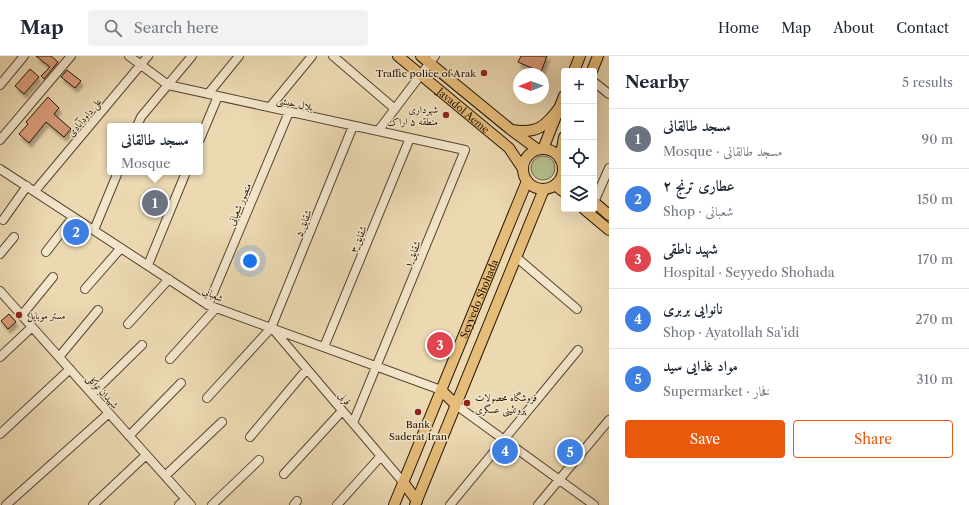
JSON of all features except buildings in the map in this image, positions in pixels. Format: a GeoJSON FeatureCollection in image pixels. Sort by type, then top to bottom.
{"type":"FeatureCollection","features":[{"type":"Feature","properties":{"kind":"main road","name":"Javadol Aeme"},"geometry":{"type":"LineString","coordinates":[[398,56],[509,148],[523,169]]}},
{"type":"Feature","properties":{"kind":"main road","name":"Javadol Aeme"},"geometry":{"type":"LineString","coordinates":[[421,56],[433,60],[510,130],[540,149]]}},
{"type":"Feature","properties":{"kind":"main road"},"geometry":{"type":"LineString","coordinates":[[575,68],[580,56]]}},
{"type":"Feature","properties":{"kind":"main road"},"geometry":{"type":"LineString","coordinates":[[593,68],[598,56]]}},
{"type":"Feature","properties":{"kind":"main road"},"geometry":{"type":"LineString","coordinates":[[540,149],[561,104]]}},
{"type":"Feature","properties":{"kind":"main road"},"geometry":{"type":"LineString","coordinates":[[510,130],[523,132],[541,128],[560,107]]}},
{"type":"Feature","properties":{"kind":"main road"},"geometry":{"type":"LineString","coordinates":[[560,158],[563,140]]}},
{"type":"Feature","properties":{"kind":"main road"},"geometry":{"type":"LineString","coordinates":[[561,161],[553,151],[540,149],[531,152],[527,157],[523,169],[527,181],[538,188],[544,189],[555,184],[561,178]]}},
{"type":"Feature","properties":{"kind":"main road","name":"Seyyedo Shohada"},"geometry":{"type":"LineString","coordinates":[[394,505],[527,181]]}},
{"type":"Feature","properties":{"kind":"main road"},"geometry":{"type":"LineString","coordinates":[[555,184],[561,189]]}},
{"type":"Feature","properties":{"kind":"main road","name":"Seyyedo Shohada"},"geometry":{"type":"LineString","coordinates":[[419,504],[456,405],[544,189]]}},
{"type":"Feature","properties":{"kind":"main road"},"geometry":{"type":"LineString","coordinates":[[597,205],[609,215]]}},
{"type":"Feature","properties":{"kind":"main road"},"geometry":{"type":"LineString","coordinates":[[588,212],[609,230]]}},
{"type":"Feature","properties":{"kind":"main road"},"geometry":{"type":"LineString","coordinates":[[441,390],[456,405]]}},
{"type":"Feature","properties":{"kind":"main road"},"geometry":{"type":"LineString","coordinates":[[403,482],[419,504]]}},
{"type":"Feature","properties":{"kind":"street"},"geometry":{"type":"LineString","coordinates":[[0,85],[24,56]]}},
{"type":"Feature","properties":{"kind":"street"},"geometry":{"type":"LineString","coordinates":[[0,140],[71,56]]}},
{"type":"Feature","properties":{"kind":"street","name":"بلال حبشی"},"geometry":{"type":"LineString","coordinates":[[129,56],[168,85],[465,150]]}},
{"type":"Feature","properties":{"kind":"street","name":"علی داودآبادی"},"geometry":{"type":"LineString","coordinates":[[34,191],[148,56]]}},
{"type":"Feature","properties":{"kind":"street"},"geometry":{"type":"LineString","coordinates":[[138,123],[141,117],[192,56]]}},
{"type":"Feature","properties":{"kind":"street"},"geometry":{"type":"LineString","coordinates":[[208,94],[239,56]]}},
{"type":"Feature","properties":{"kind":"street"},"geometry":{"type":"LineString","coordinates":[[270,107],[312,56]]}},
{"type":"Feature","properties":{"kind":"street"},"geometry":{"type":"LineString","coordinates":[[333,56],[395,109]]}},
{"type":"Feature","properties":{"kind":"street"},"geometry":{"type":"LineString","coordinates":[[378,131],[433,60]]}},
{"type":"Feature","properties":{"kind":"street"},"geometry":{"type":"LineString","coordinates":[[597,84],[609,94]]}},
{"type":"Feature","properties":{"kind":"street"},"geometry":{"type":"LineString","coordinates":[[203,132],[218,96]]}},
{"type":"Feature","properties":{"kind":"street","name":"منصور شعبانی"},"geometry":{"type":"LineString","coordinates":[[170,359],[212,306],[289,112]]}},
{"type":"Feature","properties":{"kind":"street","name":"شقایق ۵"},"geometry":{"type":"LineString","coordinates":[[271,328],[354,126]]}},
{"type":"Feature","properties":{"kind":"street","name":"شقایق ۳"},"geometry":{"type":"LineString","coordinates":[[324,347],[410,138]]}},
{"type":"Feature","properties":{"kind":"street","name":"شقایق ۱"},"geometry":{"type":"LineString","coordinates":[[353,423],[465,150]]}},
{"type":"Feature","properties":{"kind":"street","name":"شعبانی"},"geometry":{"type":"LineString","coordinates":[[0,168],[212,306],[441,390]]}},
{"type":"Feature","properties":{"kind":"street"},"geometry":{"type":"LineString","coordinates":[[597,195],[609,168]]}},
{"type":"Feature","properties":{"kind":"street"},"geometry":{"type":"LineString","coordinates":[[94,230],[117,175]]}},
{"type":"Feature","properties":{"kind":"street"},"geometry":{"type":"LineString","coordinates":[[148,265],[185,175]]}},
{"type":"Feature","properties":{"kind":"street"},"geometry":{"type":"LineString","coordinates":[[3,220],[27,186]]}},
{"type":"Feature","properties":{"kind":"street"},"geometry":{"type":"LineString","coordinates":[[46,252],[74,217]]}},
{"type":"Feature","properties":{"kind":"street"},"geometry":{"type":"LineString","coordinates":[[0,254],[14,237]]}},
{"type":"Feature","properties":{"kind":"street"},"geometry":{"type":"LineString","coordinates":[[85,289],[121,248]]}},
{"type":"Feature","properties":{"kind":"street"},"geometry":{"type":"LineString","coordinates":[[516,257],[577,310]]}},
{"type":"Feature","properties":{"kind":"street"},"geometry":{"type":"LineString","coordinates":[[22,315],[53,277]]}},
{"type":"Feature","properties":{"kind":"street"},"geometry":{"type":"LineString","coordinates":[[128,324],[169,279]]}},
{"type":"Feature","properties":{"kind":"street","name":"شهیدان توکلی"},"geometry":{"type":"LineString","coordinates":[[0,291],[165,476],[185,503]]}},
{"type":"Feature","properties":{"kind":"street"},"geometry":{"type":"LineString","coordinates":[[59,357],[98,310]]}},
{"type":"Feature","properties":{"kind":"street"},"geometry":{"type":"LineString","coordinates":[[0,357],[32,327]]}},
{"type":"Feature","properties":{"kind":"street"},"geometry":{"type":"LineString","coordinates":[[207,398],[271,328]]}},
{"type":"Feature","properties":{"kind":"street","name":"قرنی"},"geometry":{"type":"LineString","coordinates":[[271,328],[403,482]]}},
{"type":"Feature","properties":{"kind":"street"},"geometry":{"type":"LineString","coordinates":[[92,394],[142,345]]}},
{"type":"Feature","properties":{"kind":"street"},"geometry":{"type":"LineString","coordinates":[[450,505],[578,350]]}},
{"type":"Feature","properties":{"kind":"street"},"geometry":{"type":"LineString","coordinates":[[0,434],[70,369]]}},
{"type":"Feature","properties":{"kind":"street"},"geometry":{"type":"LineString","coordinates":[[250,437],[307,369]]}},
{"type":"Feature","properties":{"kind":"street"},"geometry":{"type":"LineString","coordinates":[[129,436],[181,382]]}},
{"type":"Feature","properties":{"kind":"street"},"geometry":{"type":"LineString","coordinates":[[456,405],[594,505]]}},
{"type":"Feature","properties":{"kind":"street"},"geometry":{"type":"LineString","coordinates":[[284,474],[342,411]]}},
{"type":"Feature","properties":{"kind":"street"},"geometry":{"type":"LineString","coordinates":[[6,505],[108,413]]}},
{"type":"Feature","properties":{"kind":"street"},"geometry":{"type":"LineString","coordinates":[[538,505],[609,420]]}},
{"type":"Feature","properties":{"kind":"street"},"geometry":{"type":"LineString","coordinates":[[165,476],[222,422]]}},
{"type":"Feature","properties":{"kind":"street"},"geometry":{"type":"LineString","coordinates":[[93,505],[146,455]]}},
{"type":"Feature","properties":{"kind":"street"},"geometry":{"type":"LineString","coordinates":[[337,505],[381,456]]}},
{"type":"Feature","properties":{"kind":"street"},"geometry":{"type":"LineString","coordinates":[[212,505],[259,460]]}},
{"type":"Feature","properties":{"kind":"green space"},"geometry":{"type":"Polygon","coordinates":[[[543,156],[548,157],[554,163],[554,173],[548,179],[543,180],[538,179],[532,173],[531,168],[532,163],[538,157],[543,156]]]}},
{"type":"Feature","properties":{"kind":"place","name":"Traffic police of Arak"},"geometry":{"type":"Point","coordinates":[484,73]}},
{"type":"Feature","properties":{"kind":"place","name":"شهرداری منطقه ۵ اراک"},"geometry":{"type":"Point","coordinates":[446,115]}},
{"type":"Feature","properties":{"kind":"place","name":"مسجد طالقانی"},"geometry":{"type":"Point","coordinates":[155,203]}},
{"type":"Feature","properties":{"kind":"place","name":"عطاری ترنج ۲"},"geometry":{"type":"Point","coordinates":[76,232]}},
{"type":"Feature","properties":{"kind":"place","name":"مستر موبایل"},"geometry":{"type":"Point","coordinates":[19,315]}},
{"type":"Feature","properties":{"kind":"place","name":"شهید ناطقی"},"geometry":{"type":"Point","coordinates":[440,345]}},
{"type":"Feature","properties":{"kind":"place","name":"فروشگاه محصولات پروتئینی عسگری"},"geometry":{"type":"Point","coordinates":[467,403]}},
{"type":"Feature","properties":{"kind":"place","name":"Bank Saderat Iran"},"geometry":{"type":"Point","coordinates":[418,412]}},
{"type":"Feature","properties":{"kind":"place","name":"نانوایی بربری"},"geometry":{"type":"Point","coordinates":[505,451]}},
{"type":"Feature","properties":{"kind":"place","name":"مواد غذایی سید"},"geometry":{"type":"Point","coordinates":[570,452]}}]}
